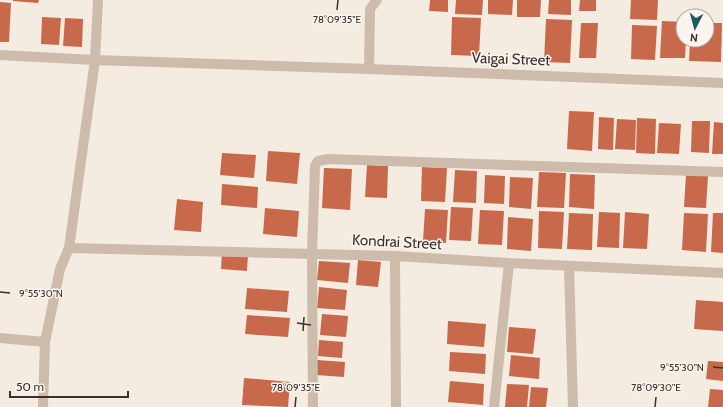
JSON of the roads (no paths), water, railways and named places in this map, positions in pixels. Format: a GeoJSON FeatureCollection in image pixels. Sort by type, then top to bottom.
{"type":"FeatureCollection","features":[{"type":"Feature","properties":{"kind":"street"},"geometry":{"type":"LineString","coordinates":[[43,407],[45,342],[60,269],[69,248],[95,60],[98,0]]}},
{"type":"Feature","properties":{"kind":"street"},"geometry":{"type":"LineString","coordinates":[[370,69],[370,9],[377,0]]}},
{"type":"Feature","properties":{"kind":"street","name":"Vaigai Street"},"geometry":{"type":"LineString","coordinates":[[0,54],[95,60],[723,83]]}},
{"type":"Feature","properties":{"kind":"street"},"geometry":{"type":"LineString","coordinates":[[313,407],[312,253],[315,166],[318,160],[328,159],[723,172]]}},
{"type":"Feature","properties":{"kind":"street","name":"Kondrai Street"},"geometry":{"type":"LineString","coordinates":[[69,248],[395,256],[723,273]]}},
{"type":"Feature","properties":{"kind":"street"},"geometry":{"type":"LineString","coordinates":[[395,256],[396,407]]}},
{"type":"Feature","properties":{"kind":"street"},"geometry":{"type":"LineString","coordinates":[[494,407],[508,263]]}},
{"type":"Feature","properties":{"kind":"street"},"geometry":{"type":"LineString","coordinates":[[569,266],[573,407]]}},
{"type":"Feature","properties":{"kind":"street"},"geometry":{"type":"LineString","coordinates":[[0,338],[45,342]]}}]}
